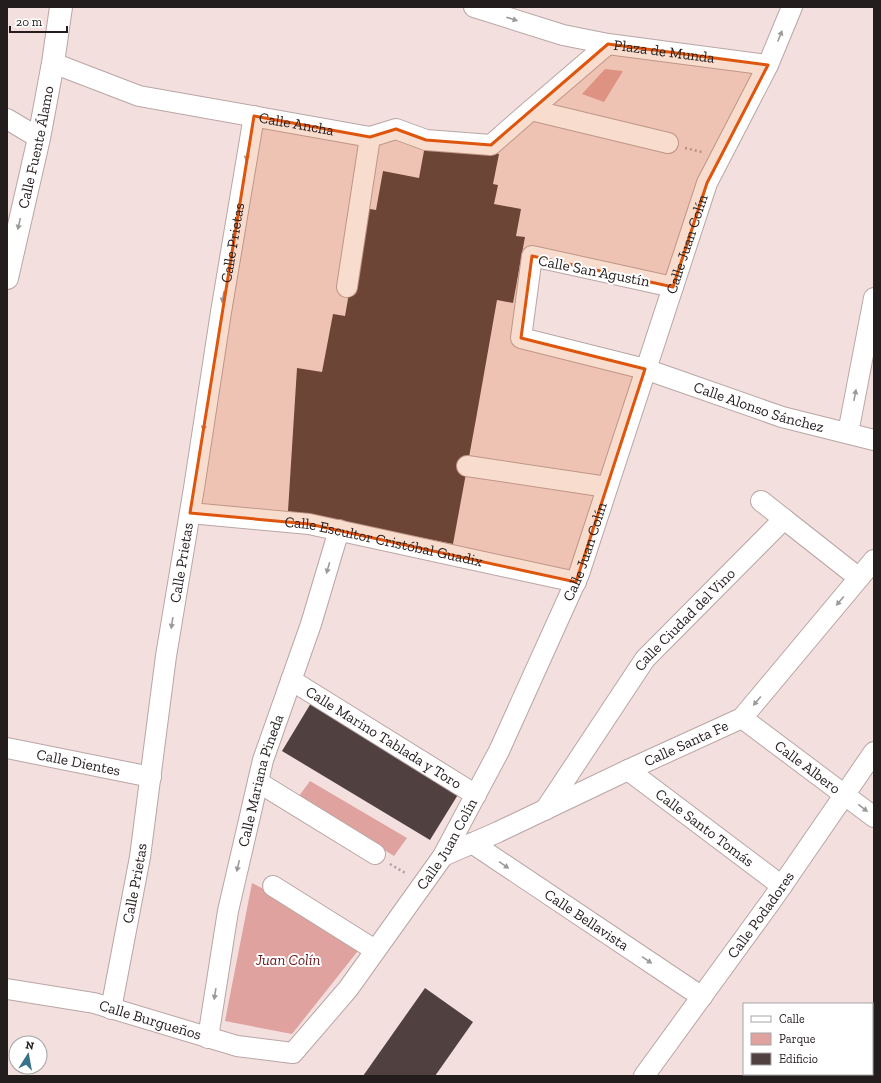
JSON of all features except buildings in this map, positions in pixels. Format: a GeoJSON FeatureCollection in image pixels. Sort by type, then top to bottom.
{"type":"FeatureCollection","features":[{"type":"Feature","properties":{"kind":"street","name":"Calle Fuente Álamo"},"geometry":{"type":"LineString","coordinates":[[7,278],[39,138],[53,63],[61,7]]}},
{"type":"Feature","properties":{"kind":"street"},"geometry":{"type":"LineString","coordinates":[[474,7],[564,35],[608,44]]}},
{"type":"Feature","properties":{"kind":"street","name":"Calle Juan Colín"},"geometry":{"type":"LineString","coordinates":[[293,1053],[348,989],[443,856],[499,751],[576,582],[707,184],[768,65],[792,7]]}},
{"type":"Feature","properties":{"kind":"street","name":"Plaza de Munda"},"geometry":{"type":"LineString","coordinates":[[531,110],[608,44],[768,65]]}},
{"type":"Feature","properties":{"kind":"street","name":"Calle Ancha"},"geometry":{"type":"LineString","coordinates":[[53,63],[139,96],[370,137],[396,130],[426,140],[491,145],[531,110]]}},
{"type":"Feature","properties":{"kind":"street"},"geometry":{"type":"LineString","coordinates":[[531,110],[668,143]]}},
{"type":"Feature","properties":{"kind":"street","name":"Calle Prietas"},"geometry":{"type":"LineString","coordinates":[[111,1009],[140,857],[166,656],[254,116]]}},
{"type":"Feature","properties":{"kind":"street"},"geometry":{"type":"LineString","coordinates":[[7,119],[39,138]]}},
{"type":"Feature","properties":{"kind":"street"},"geometry":{"type":"LineString","coordinates":[[347,287],[370,137]]}},
{"type":"Feature","properties":{"kind":"street","name":"Calle San Agustín"},"geometry":{"type":"LineString","coordinates":[[645,369],[521,338],[532,256],[673,287]]}},
{"type":"Feature","properties":{"kind":"street"},"geometry":{"type":"LineString","coordinates":[[848,434],[874,298]]}},
{"type":"Feature","properties":{"kind":"street","name":"Calle Alonso Sánchez"},"geometry":{"type":"LineString","coordinates":[[645,369],[782,417],[874,440]]}},
{"type":"Feature","properties":{"kind":"street"},"geometry":{"type":"LineString","coordinates":[[468,466],[607,488]]}},
{"type":"Feature","properties":{"kind":"street"},"geometry":{"type":"LineString","coordinates":[[761,501],[859,578]]}},
{"type":"Feature","properties":{"kind":"street","name":"Calle Escultor Cristóbal Guadix"},"geometry":{"type":"LineString","coordinates":[[190,513],[309,524],[576,582]]}},
{"type":"Feature","properties":{"kind":"street","name":"Calle Ciudad del Vino"},"geometry":{"type":"LineString","coordinates":[[545,810],[645,659],[784,519]]}},
{"type":"Feature","properties":{"kind":"street","name":"Calle Mariana Pineda"},"geometry":{"type":"LineString","coordinates":[[208,1038],[228,911],[263,760],[311,624],[339,530]]}},
{"type":"Feature","properties":{"kind":"street","name":"Calle Santa Fe"},"geometry":{"type":"LineString","coordinates":[[443,856],[498,832],[742,718],[874,560]]}},
{"type":"Feature","properties":{"kind":"street","name":"Calle Marino Tablada y Toro"},"geometry":{"type":"LineString","coordinates":[[291,680],[476,795]]}},
{"type":"Feature","properties":{"kind":"street","name":"Calle Albero"},"geometry":{"type":"LineString","coordinates":[[742,718],[874,817]]}},
{"type":"Feature","properties":{"kind":"street","name":"Calle Dientes"},"geometry":{"type":"LineString","coordinates":[[7,748],[151,777]]}},
{"type":"Feature","properties":{"kind":"street","name":"Calle Podadores"},"geometry":{"type":"LineString","coordinates":[[644,1076],[782,886],[874,752]]}},
{"type":"Feature","properties":{"kind":"street","name":"Calle Santo Tomás"},"geometry":{"type":"LineString","coordinates":[[628,770],[782,886]]}},
{"type":"Feature","properties":{"kind":"street"},"geometry":{"type":"LineString","coordinates":[[258,782],[375,854]]}},
{"type":"Feature","properties":{"kind":"street","name":"Calle Bellavista"},"geometry":{"type":"LineString","coordinates":[[472,843],[702,997]]}},
{"type":"Feature","properties":{"kind":"street"},"geometry":{"type":"LineString","coordinates":[[274,886],[375,950]]}},
{"type":"Feature","properties":{"kind":"street","name":"Calle Burgueños"},"geometry":{"type":"LineString","coordinates":[[7,989],[94,1004],[237,1046],[293,1053]]}},
{"type":"Feature","properties":{"kind":"path"},"geometry":{"type":"LineString","coordinates":[[668,143],[720,158]]}},
{"type":"Feature","properties":{"kind":"path"},"geometry":{"type":"LineString","coordinates":[[375,854],[423,884]]}},
{"type":"Feature","properties":{"kind":"highlighted area"},"geometry":{"type":"Polygon","coordinates":[[[608,44],[768,65],[707,183],[673,287],[532,256],[521,338],[645,369],[576,582],[309,524],[190,513],[254,116],[370,137],[396,129],[426,140],[491,145],[608,44]]]}},
{"type":"Feature","properties":{"kind":"green space"},"geometry":{"type":"Polygon","coordinates":[[[605,69],[623,71],[604,102],[582,94],[605,69]]]}},
{"type":"Feature","properties":{"kind":"green space"},"geometry":{"type":"Polygon","coordinates":[[[310,781],[407,838],[394,856],[299,796],[310,781]]]}},
{"type":"Feature","properties":{"kind":"green space","name":"Juan Colín"},"geometry":{"type":"Polygon","coordinates":[[[252,883],[365,942],[292,1034],[225,1021],[252,883]]]}}]}
